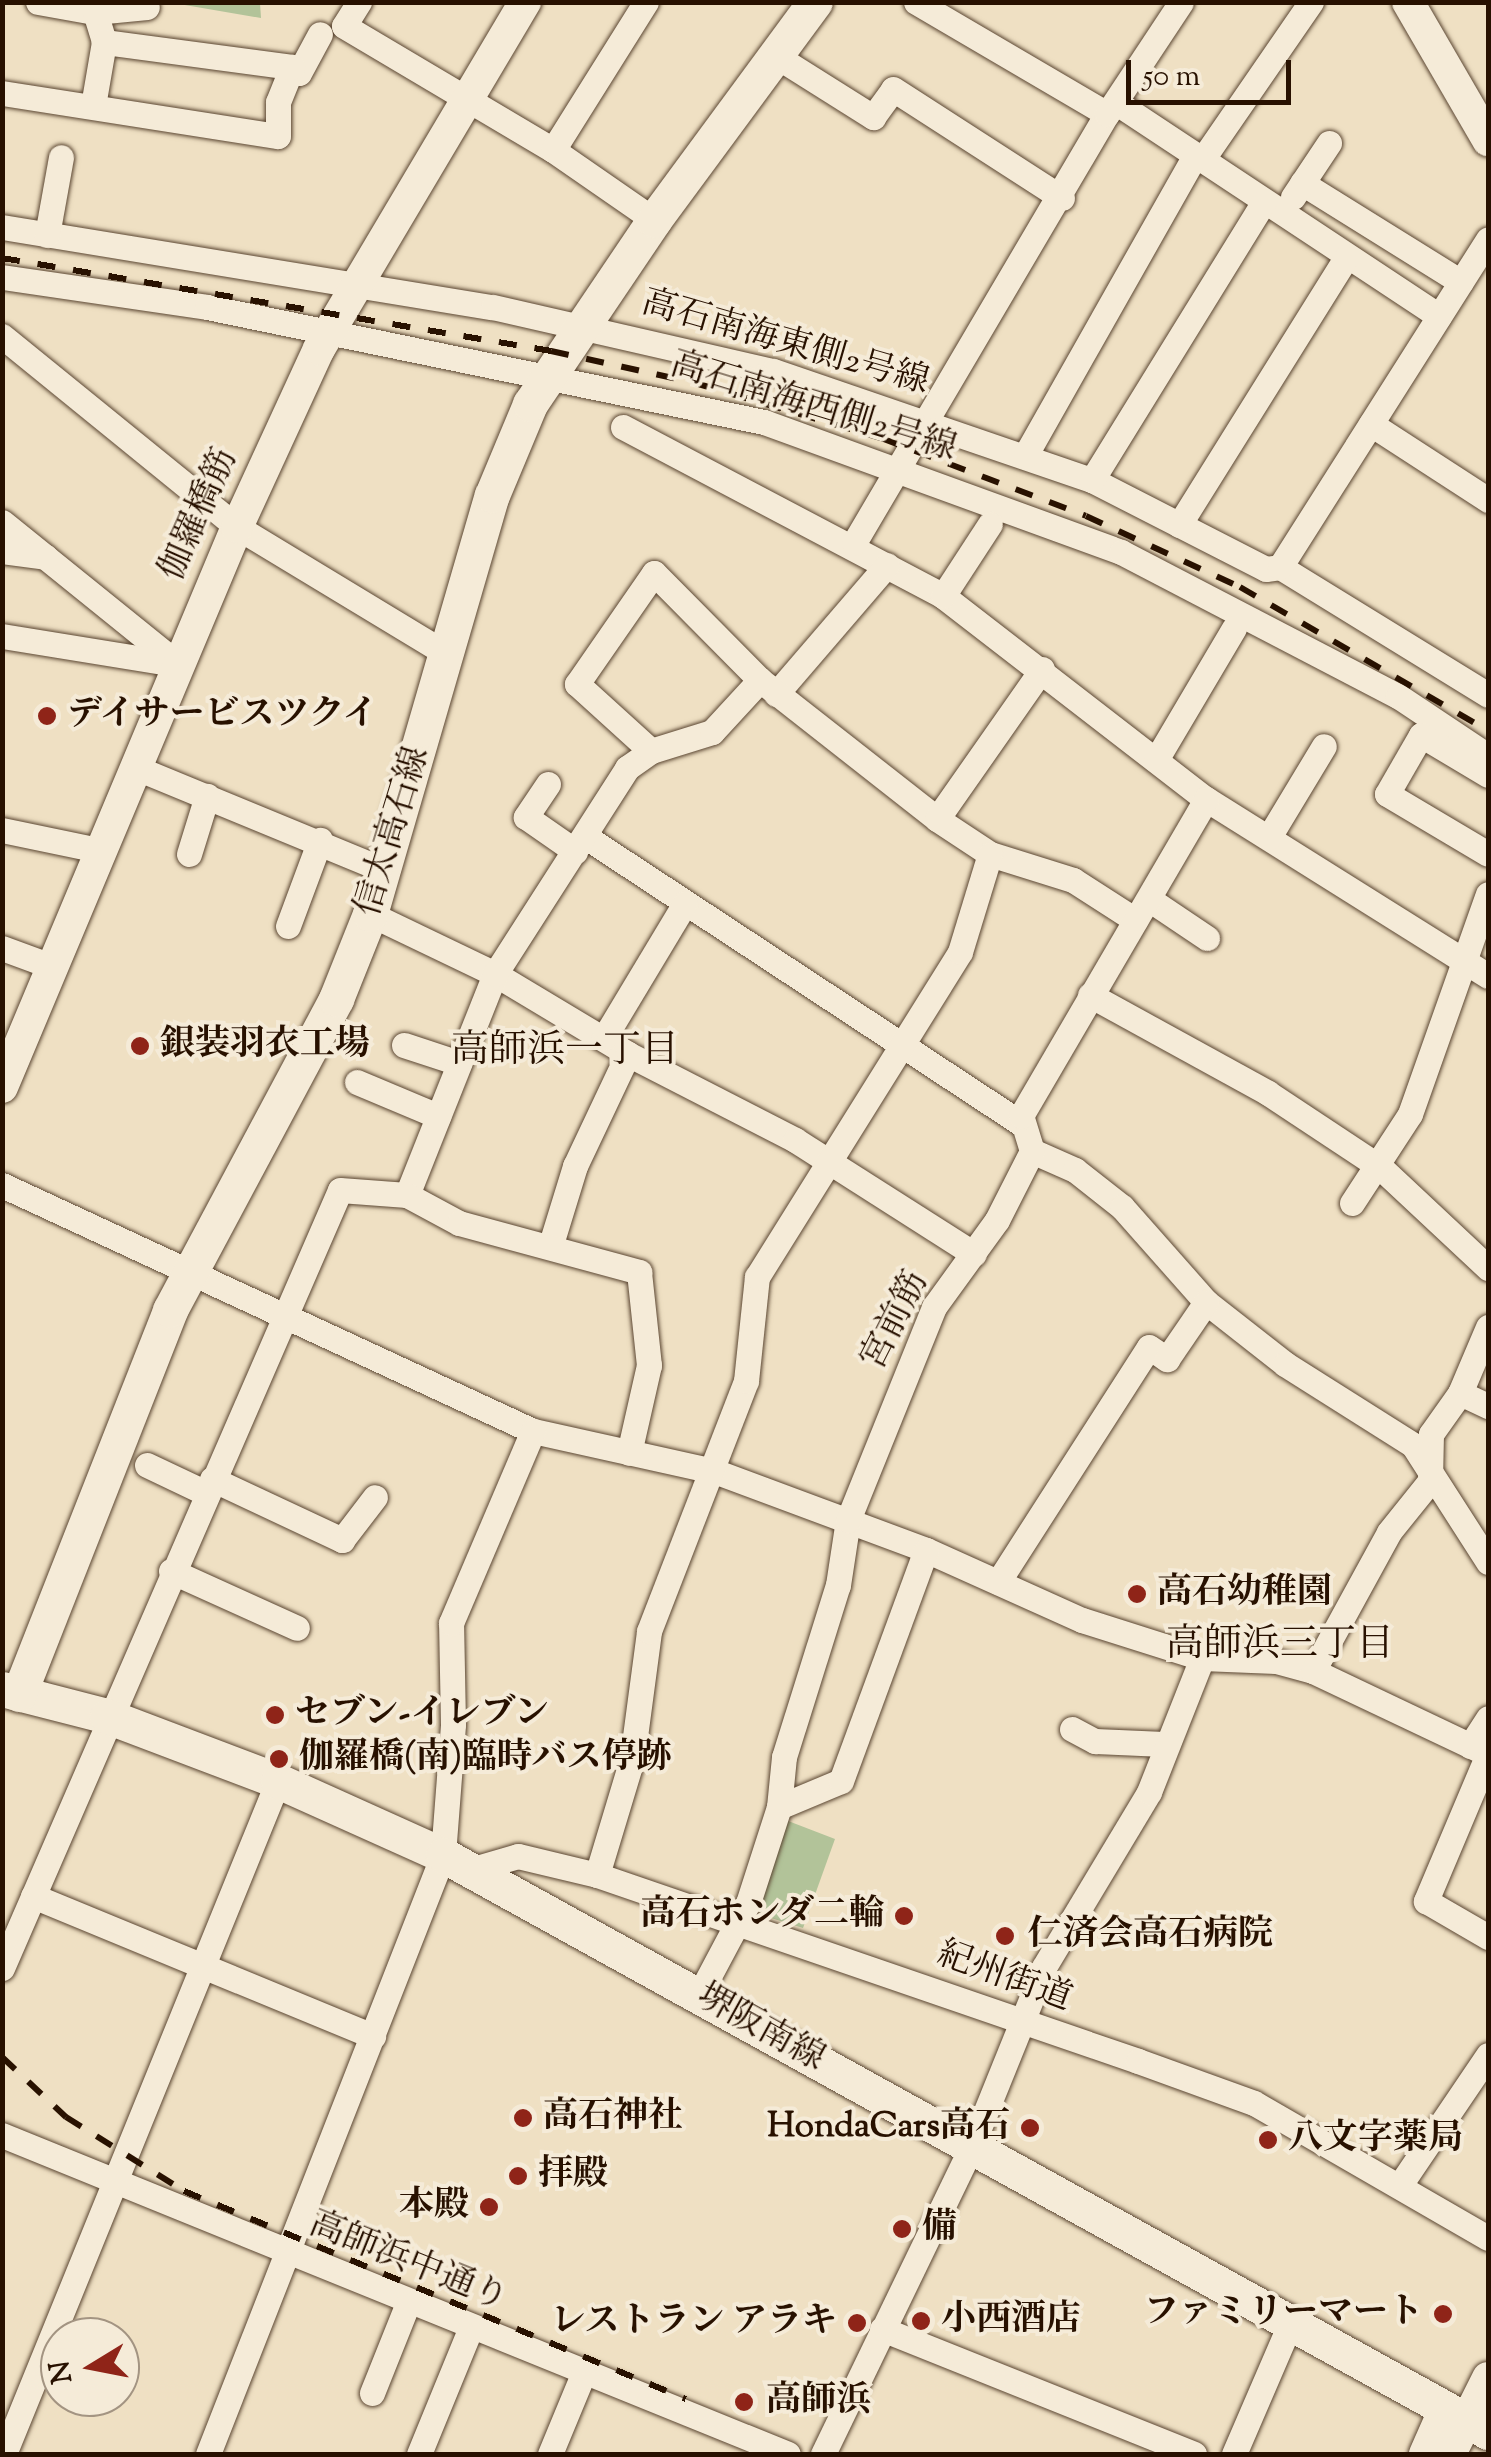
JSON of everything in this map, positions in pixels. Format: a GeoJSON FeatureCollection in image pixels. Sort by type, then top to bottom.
{"type":"FeatureCollection","features":[{"type":"Feature","properties":{"kind":"main road","name":"信太高石線"},"geometry":{"type":"LineString","coordinates":[[11,1692],[190,1269],[336,1000],[386,870],[492,495],[545,375],[815,2]]}},
{"type":"Feature","properties":{"kind":"main road","name":"堺阪南線"},"geometry":{"type":"LineString","coordinates":[[11,1692],[107,1716],[278,1781],[456,1863],[1467,2422]]}},
{"type":"Feature","properties":{"kind":"street"},"geometry":{"type":"LineString","coordinates":[[38,2],[95,12],[147,7]]}},
{"type":"Feature","properties":{"kind":"street"},"geometry":{"type":"LineString","coordinates":[[359,2],[344,26],[553,150],[654,220]]}},
{"type":"Feature","properties":{"kind":"street","name":"伽羅橋筋"},"geometry":{"type":"LineString","coordinates":[[2,1087],[139,769],[237,527],[328,332],[470,102],[526,2]]}},
{"type":"Feature","properties":{"kind":"street"},"geometry":{"type":"LineString","coordinates":[[553,150],[646,2]]}},
{"type":"Feature","properties":{"kind":"street"},"geometry":{"type":"LineString","coordinates":[[916,2],[1198,158],[1439,316]]}},
{"type":"Feature","properties":{"kind":"street"},"geometry":{"type":"LineString","coordinates":[[854,544],[1112,109],[1181,2]]}},
{"type":"Feature","properties":{"kind":"street"},"geometry":{"type":"LineString","coordinates":[[1025,456],[1198,158],[1310,2]]}},
{"type":"Feature","properties":{"kind":"street"},"geometry":{"type":"LineString","coordinates":[[1408,2],[1488,140]]}},
{"type":"Feature","properties":{"kind":"street"},"geometry":{"type":"LineString","coordinates":[[93,106],[104,42],[95,12]]}},
{"type":"Feature","properties":{"kind":"street"},"geometry":{"type":"LineString","coordinates":[[104,42],[292,67],[300,74],[320,34]]}},
{"type":"Feature","properties":{"kind":"street"},"geometry":{"type":"LineString","coordinates":[[776,56],[874,118],[892,89],[1062,198]]}},
{"type":"Feature","properties":{"kind":"street"},"geometry":{"type":"LineString","coordinates":[[2,94],[278,136],[278,102],[292,67]]}},
{"type":"Feature","properties":{"kind":"street"},"geometry":{"type":"LineString","coordinates":[[1092,480],[1273,208],[1302,183],[1328,143]]}},
{"type":"Feature","properties":{"kind":"street"},"geometry":{"type":"LineString","coordinates":[[47,234],[62,157]]}},
{"type":"Feature","properties":{"kind":"street"},"geometry":{"type":"LineString","coordinates":[[1302,183],[1461,282]]}},
{"type":"Feature","properties":{"kind":"street","name":"高石南海東側2号線"},"geometry":{"type":"LineString","coordinates":[[2,227],[581,324],[773,371],[1092,480],[1266,569],[1280,567],[1488,695]]}},
{"type":"Feature","properties":{"kind":"street"},"geometry":{"type":"LineString","coordinates":[[1280,567],[1488,238]]}},
{"type":"Feature","properties":{"kind":"street"},"geometry":{"type":"LineString","coordinates":[[1179,525],[1346,256]]}},
{"type":"Feature","properties":{"kind":"street","name":"高石南海西側2号線"},"geometry":{"type":"LineString","coordinates":[[2,277],[328,332],[764,422],[900,467],[1121,552],[1398,696],[1488,756]]}},
{"type":"Feature","properties":{"kind":"street"},"geometry":{"type":"LineString","coordinates":[[2,336],[237,527],[447,654]]}},
{"type":"Feature","properties":{"kind":"street"},"geometry":{"type":"LineString","coordinates":[[1370,424],[1488,500]]}},
{"type":"Feature","properties":{"kind":"street"},"geometry":{"type":"LineString","coordinates":[[623,426],[854,544],[942,596],[1042,669],[1206,799],[1488,976]]}},
{"type":"Feature","properties":{"kind":"street"},"geometry":{"type":"LineString","coordinates":[[2,522],[179,664]]}},
{"type":"Feature","properties":{"kind":"street"},"geometry":{"type":"LineString","coordinates":[[942,596],[990,524]]}},
{"type":"Feature","properties":{"kind":"street"},"geometry":{"type":"LineString","coordinates":[[2,551],[46,557]]}},
{"type":"Feature","properties":{"kind":"street"},"geometry":{"type":"LineString","coordinates":[[406,1196],[496,974],[627,768],[651,752],[712,732],[768,687],[887,565]]}},
{"type":"Feature","properties":{"kind":"street"},"geometry":{"type":"LineString","coordinates":[[651,752],[577,684],[654,573],[768,687],[937,819],[990,854],[1073,880],[1207,938]]}},
{"type":"Feature","properties":{"kind":"street"},"geometry":{"type":"LineString","coordinates":[[1156,760],[1234,628]]}},
{"type":"Feature","properties":{"kind":"street"},"geometry":{"type":"LineString","coordinates":[[2,636],[179,664]]}},
{"type":"Feature","properties":{"kind":"street"},"geometry":{"type":"LineString","coordinates":[[937,819],[1042,669]]}},
{"type":"Feature","properties":{"kind":"street"},"geometry":{"type":"LineString","coordinates":[[1488,775],[1421,735],[1387,794],[1488,854]]}},
{"type":"Feature","properties":{"kind":"street"},"geometry":{"type":"LineString","coordinates":[[1269,837],[1324,746]]}},
{"type":"Feature","properties":{"kind":"street"},"geometry":{"type":"LineString","coordinates":[[139,769],[386,870]]}},
{"type":"Feature","properties":{"kind":"street"},"geometry":{"type":"LineString","coordinates":[[548,784],[526,817],[685,903],[902,1051],[1022,1124],[1032,1151],[1075,1170],[1122,1207],[1206,1302],[1285,1364],[1413,1446],[1430,1480],[1488,1562]]}},
{"type":"Feature","properties":{"kind":"street"},"geometry":{"type":"LineString","coordinates":[[189,854],[208,796]]}},
{"type":"Feature","properties":{"kind":"street"},"geometry":{"type":"LineString","coordinates":[[1022,1124],[1090,995],[1206,799]]}},
{"type":"Feature","properties":{"kind":"street"},"geometry":{"type":"LineString","coordinates":[[5,837],[104,852]]}},
{"type":"Feature","properties":{"kind":"street"},"geometry":{"type":"LineString","coordinates":[[288,926],[320,840]]}},
{"type":"Feature","properties":{"kind":"street"},"geometry":{"type":"LineString","coordinates":[[598,1876],[632,1759],[649,1630],[714,1471],[746,1380],[756,1276],[902,1051],[960,952],[990,854]]}},
{"type":"Feature","properties":{"kind":"street"},"geometry":{"type":"LineString","coordinates":[[1352,1203],[1380,1167],[1410,1114],[1488,894]]}},
{"type":"Feature","properties":{"kind":"street"},"geometry":{"type":"LineString","coordinates":[[604,1038],[685,903]]}},
{"type":"Feature","properties":{"kind":"street"},"geometry":{"type":"LineString","coordinates":[[370,914],[496,974],[628,1054],[830,1164],[974,1254]]}},
{"type":"Feature","properties":{"kind":"street"},"geometry":{"type":"LineString","coordinates":[[2,948],[54,967]]}},
{"type":"Feature","properties":{"kind":"street"},"geometry":{"type":"LineString","coordinates":[[1090,995],[1268,1092],[1380,1167],[1488,1268]]}},
{"type":"Feature","properties":{"kind":"street"},"geometry":{"type":"LineString","coordinates":[[404,1044],[459,1062]]}},
{"type":"Feature","properties":{"kind":"street"},"geometry":{"type":"LineString","coordinates":[[551,1244],[575,1166],[628,1054]]}},
{"type":"Feature","properties":{"kind":"street"},"geometry":{"type":"LineString","coordinates":[[357,1082],[438,1116]]}},
{"type":"Feature","properties":{"kind":"street","name":"宮前筋"},"geometry":{"type":"LineString","coordinates":[[699,1995],[740,1920],[779,1807],[784,1757],[838,1585],[848,1520],[934,1308],[974,1254],[1032,1151]]}},
{"type":"Feature","properties":{"kind":"street"},"geometry":{"type":"LineString","coordinates":[[2,1185],[190,1269],[532,1432],[714,1471],[926,1550],[1082,1620],[1202,1658],[1276,1661],[1313,1671],[1488,1754],[1479,1799],[1426,1901],[1488,1937]]}},
{"type":"Feature","properties":{"kind":"street"},"geometry":{"type":"LineString","coordinates":[[2,1968],[107,1716],[340,1190],[406,1196],[458,1223],[551,1244],[640,1272],[649,1366],[629,1452]]}},
{"type":"Feature","properties":{"kind":"street"},"geometry":{"type":"LineString","coordinates":[[998,1582],[1149,1347],[1167,1359],[1206,1302]]}},
{"type":"Feature","properties":{"kind":"street"},"geometry":{"type":"LineString","coordinates":[[1313,1671],[1389,1532],[1430,1480],[1431,1434],[1460,1393],[1488,1327]]}},
{"type":"Feature","properties":{"kind":"street"},"geometry":{"type":"LineString","coordinates":[[1460,1393],[1488,1406]]}},
{"type":"Feature","properties":{"kind":"street"},"geometry":{"type":"LineString","coordinates":[[208,2454],[291,2254],[373,2036],[456,1863],[451,1623],[532,1432]]}},
{"type":"Feature","properties":{"kind":"street"},"geometry":{"type":"LineString","coordinates":[[147,1465],[342,1540],[375,1497]]}},
{"type":"Feature","properties":{"kind":"street"},"geometry":{"type":"LineString","coordinates":[[779,1807],[841,1781],[926,1550]]}},
{"type":"Feature","properties":{"kind":"street"},"geometry":{"type":"LineString","coordinates":[[171,1572],[297,1628]]}},
{"type":"Feature","properties":{"kind":"street"},"geometry":{"type":"LineString","coordinates":[[823,2454],[971,2148],[1044,1967],[1149,1792],[1164,1744],[1202,1658]]}},
{"type":"Feature","properties":{"kind":"street"},"geometry":{"type":"LineString","coordinates":[[1470,1746],[1488,1718]]}},
{"type":"Feature","properties":{"kind":"street"},"geometry":{"type":"LineString","coordinates":[[1072,1728],[1094,1741],[1164,1744]]}},
{"type":"Feature","properties":{"kind":"street"},"geometry":{"type":"LineString","coordinates":[[4,2454],[118,2183],[278,1781]]}},
{"type":"Feature","properties":{"kind":"street","name":"紀州街道"},"geometry":{"type":"LineString","coordinates":[[456,1863],[518,1856],[598,1876],[740,1920],[1254,2103],[1488,2238]]}},
{"type":"Feature","properties":{"kind":"street"},"geometry":{"type":"LineString","coordinates":[[34,1896],[373,2036]]}},
{"type":"Feature","properties":{"kind":"street"},"geometry":{"type":"LineString","coordinates":[[1400,2185],[1488,2054]]}},
{"type":"Feature","properties":{"kind":"street","name":"高師浜中通り"},"geometry":{"type":"LineString","coordinates":[[2,2136],[788,2454]]}},
{"type":"Feature","properties":{"kind":"street"},"geometry":{"type":"LineString","coordinates":[[372,2393],[408,2303]]}},
{"type":"Feature","properties":{"kind":"street"},"geometry":{"type":"LineString","coordinates":[[1234,2454],[1290,2324]]}},
{"type":"Feature","properties":{"kind":"street"},"geometry":{"type":"LineString","coordinates":[[419,2454],[471,2327]]}},
{"type":"Feature","properties":{"kind":"street"},"geometry":{"type":"LineString","coordinates":[[882,2329],[1194,2454]]}},
{"type":"Feature","properties":{"kind":"street"},"geometry":{"type":"LineString","coordinates":[[550,2454],[584,2372]]}},
{"type":"Feature","properties":{"kind":"street"},"geometry":{"type":"LineString","coordinates":[[1450,2454],[1488,2378]]}},
{"type":"Feature","properties":{"kind":"street"},"geometry":{"type":"LineString","coordinates":[[1425,2454],[1467,2422]]}},
{"type":"Feature","properties":{"kind":"green space"},"geometry":{"type":"Polygon","coordinates":[[[183,2],[260,3],[261,18],[179,4],[183,2]]]}},
{"type":"Feature","properties":{"kind":"green space"},"geometry":{"type":"Polygon","coordinates":[[[783,1819],[835,1839],[803,1928],[761,1915],[755,1905],[783,1819]]]}},
{"type":"Feature","properties":{"kind":"railway"},"geometry":{"type":"LineString","coordinates":[[2,258],[551,351],[695,383],[881,438],[1086,516],[1240,587],[1488,731]]}},
{"type":"Feature","properties":{"kind":"railway"},"geometry":{"type":"LineString","coordinates":[[2,2057],[66,2117],[184,2191],[686,2399]]}},
{"type":"Feature","properties":{"kind":"place","name":"デイサービスツクイ"},"geometry":{"type":"Point","coordinates":[47,716]}},
{"type":"Feature","properties":{"kind":"place","name":"銀装羽衣工場"},"geometry":{"type":"Point","coordinates":[140,1046]}},
{"type":"Feature","properties":{"kind":"place","name":"高石幼稚園"},"geometry":{"type":"Point","coordinates":[1137,1594]}},
{"type":"Feature","properties":{"kind":"place","name":"セブン-イレブン"},"geometry":{"type":"Point","coordinates":[275,1715]}},
{"type":"Feature","properties":{"kind":"place","name":"伽羅橋(南)臨時バス停跡"},"geometry":{"type":"Point","coordinates":[279,1759]}},
{"type":"Feature","properties":{"kind":"place","name":"高石ホンダ二輪"},"geometry":{"type":"Point","coordinates":[904,1916]}},
{"type":"Feature","properties":{"kind":"place","name":"仁済会高石病院"},"geometry":{"type":"Point","coordinates":[1005,1936]}},
{"type":"Feature","properties":{"kind":"place","name":"高石神社"},"geometry":{"type":"Point","coordinates":[523,2118]}},
{"type":"Feature","properties":{"kind":"place","name":"HondaCars高石"},"geometry":{"type":"Point","coordinates":[1030,2128]}},
{"type":"Feature","properties":{"kind":"place","name":"八文字薬局"},"geometry":{"type":"Point","coordinates":[1268,2140]}},
{"type":"Feature","properties":{"kind":"place","name":"拝殿"},"geometry":{"type":"Point","coordinates":[518,2176]}},
{"type":"Feature","properties":{"kind":"place","name":"本殿"},"geometry":{"type":"Point","coordinates":[489,2207]}},
{"type":"Feature","properties":{"kind":"place","name":"備"},"geometry":{"type":"Point","coordinates":[902,2229]}},
{"type":"Feature","properties":{"kind":"place","name":"ファミリーマート"},"geometry":{"type":"Point","coordinates":[1443,2314]}},
{"type":"Feature","properties":{"kind":"place","name":"小西酒店"},"geometry":{"type":"Point","coordinates":[921,2321]}},
{"type":"Feature","properties":{"kind":"place","name":"レストラン アラキ"},"geometry":{"type":"Point","coordinates":[857,2323]}},
{"type":"Feature","properties":{"kind":"place","name":"高師浜"},"geometry":{"type":"Point","coordinates":[744,2402]}},
{"type":"Feature","properties":{"kind":"district","name":"高師浜一丁目"},"geometry":{"type":"Point","coordinates":[565,1053]}},
{"type":"Feature","properties":{"kind":"district","name":"高師浜三丁目"},"geometry":{"type":"Point","coordinates":[1280,1647]}}]}
